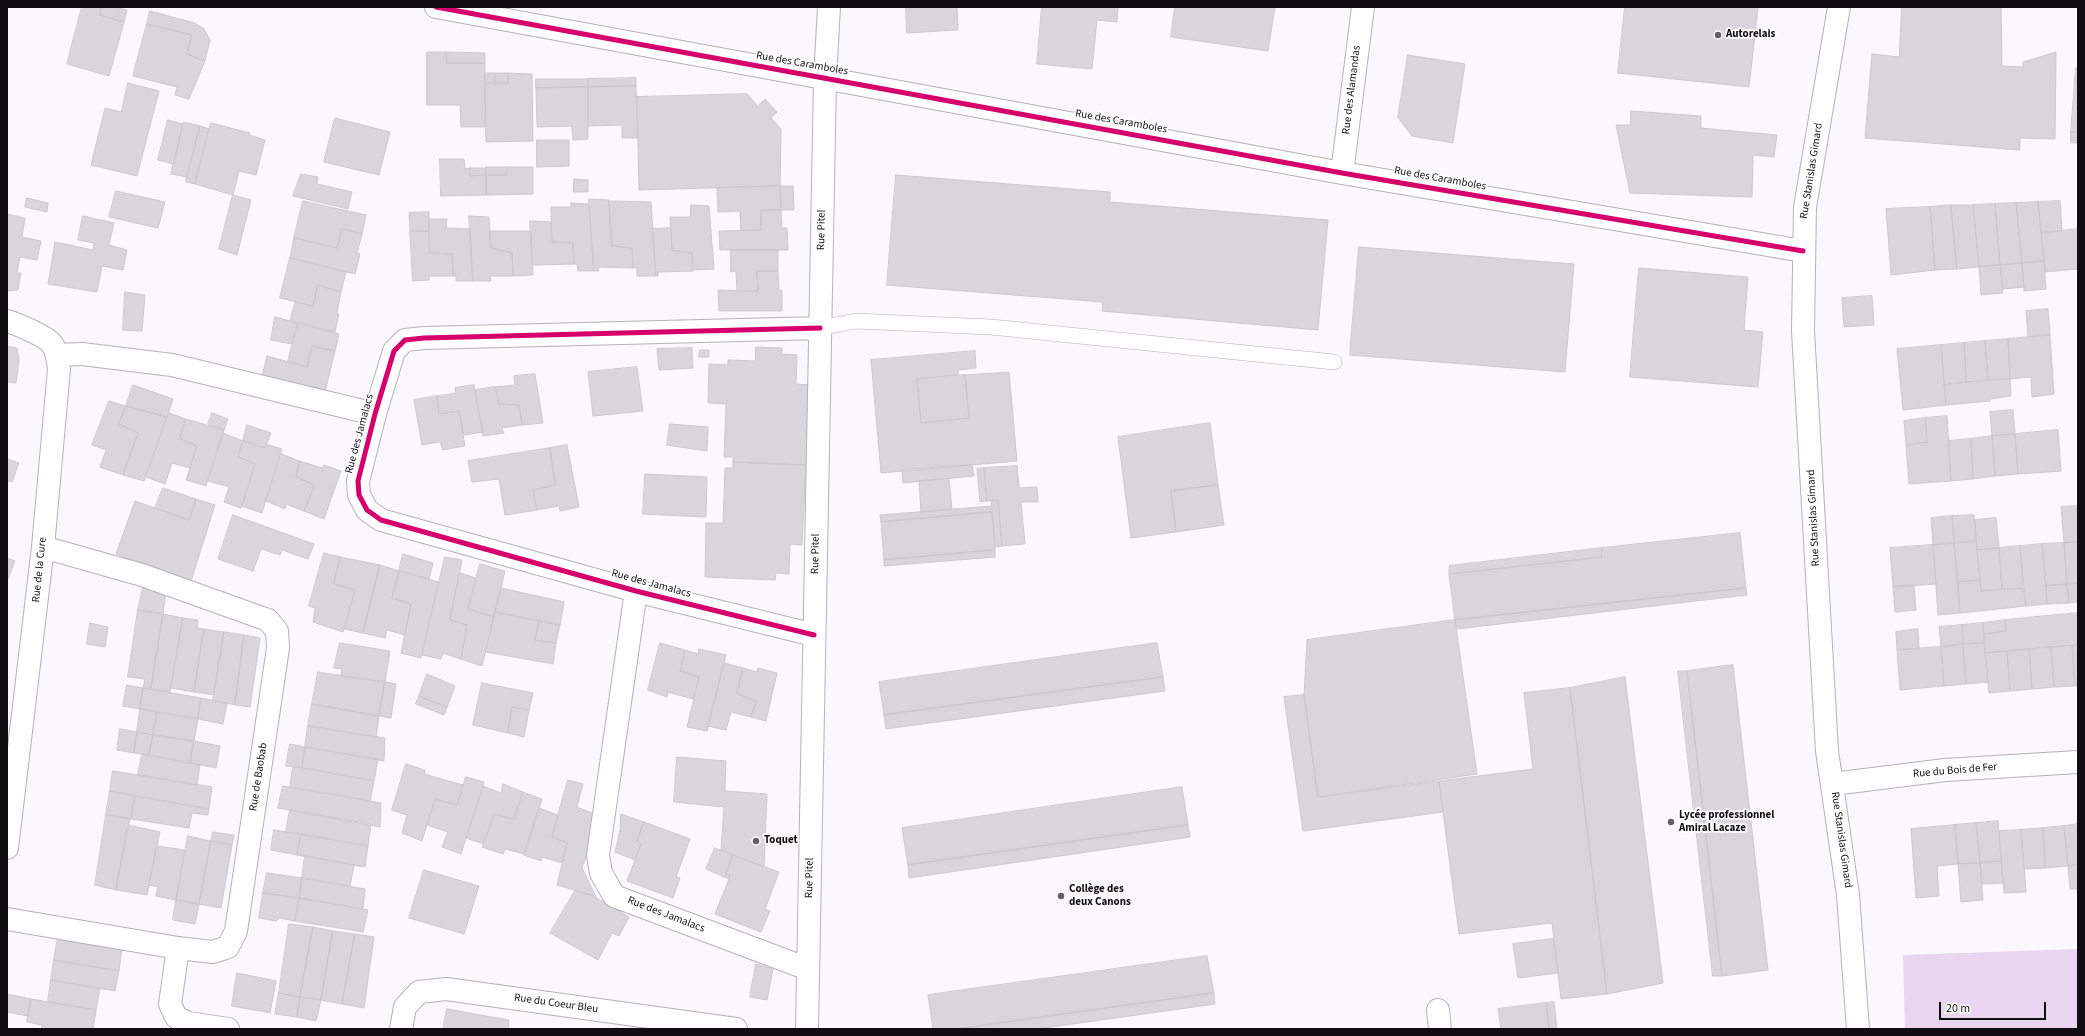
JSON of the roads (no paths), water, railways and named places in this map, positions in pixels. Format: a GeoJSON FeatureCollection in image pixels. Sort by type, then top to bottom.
{"type":"FeatureCollection","features":[{"type":"Feature","properties":{"kind":"street","name":"Rue des Caramboles"},"geometry":{"type":"LineString","coordinates":[[436,7],[1342,173],[1803,251]]}},
{"type":"Feature","properties":{"kind":"street","name":"Rue Pitel"},"geometry":{"type":"LineString","coordinates":[[807,1029],[825,79],[829,7]]}},
{"type":"Feature","properties":{"kind":"street","name":"Rue des Alamandas"},"geometry":{"type":"LineString","coordinates":[[1342,173],[1363,7]]}},
{"type":"Feature","properties":{"kind":"street","name":"Rue Stanislas Gimard"},"geometry":{"type":"LineString","coordinates":[[1839,7],[1805,207],[1802,331],[1827,751],[1848,895],[1858,1029]]}},
{"type":"Feature","properties":{"kind":"street"},"geometry":{"type":"LineString","coordinates":[[7,320],[28,329],[52,344],[57,355]]}},
{"type":"Feature","properties":{"kind":"street","name":"Rue des Jamalacs"},"geometry":{"type":"LineString","coordinates":[[814,635],[636,591],[381,520],[366,510],[359,495],[358,481],[375,414],[394,352],[405,340],[424,338],[820,328]]}},
{"type":"Feature","properties":{"kind":"street","name":"Rue des Jamalacs"},"geometry":{"type":"LineString","coordinates":[[57,355],[82,354],[172,365],[375,414]]}},
{"type":"Feature","properties":{"kind":"street","name":"Rue de la Cure"},"geometry":{"type":"LineString","coordinates":[[7,848],[43,548],[59,369],[57,355]]}},
{"type":"Feature","properties":{"kind":"street","name":"Rue de Baobab"},"geometry":{"type":"LineString","coordinates":[[7,919],[178,948],[214,952],[228,947],[236,931],[278,648],[277,631],[268,620],[142,575],[43,548]]}},
{"type":"Feature","properties":{"kind":"street","name":"Rue des Jamalacs"},"geometry":{"type":"LineString","coordinates":[[636,591],[598,855],[601,873],[614,896],[808,969]]}},
{"type":"Feature","properties":{"kind":"street","name":"Rue du Bois de Fer"},"geometry":{"type":"LineString","coordinates":[[1833,784],[1945,770],[2078,762]]}},
{"type":"Feature","properties":{"kind":"street"},"geometry":{"type":"LineString","coordinates":[[178,948],[170,1004],[176,1017],[188,1023],[228,1029]]}},
{"type":"Feature","properties":{"kind":"street","name":"Rue du Coeur Bleu"},"geometry":{"type":"LineString","coordinates":[[401,1029],[406,1007],[418,992],[446,989],[736,1029]]}},
{"type":"Feature","properties":{"kind":"lane"},"geometry":{"type":"LineString","coordinates":[[820,328],[856,321],[991,327],[1334,362]]}},
{"type":"Feature","properties":{"kind":"place","name":"Autorelais"},"geometry":{"type":"Point","coordinates":[1718,35]}},
{"type":"Feature","properties":{"kind":"place","name":"Lycée professionnel Amiral Lacaze"},"geometry":{"type":"Point","coordinates":[1671,822]}},
{"type":"Feature","properties":{"kind":"place","name":"Toquet"},"geometry":{"type":"Point","coordinates":[756,841]}},
{"type":"Feature","properties":{"kind":"place","name":"Collège des deux Canons"},"geometry":{"type":"Point","coordinates":[1061,896]}}]}
